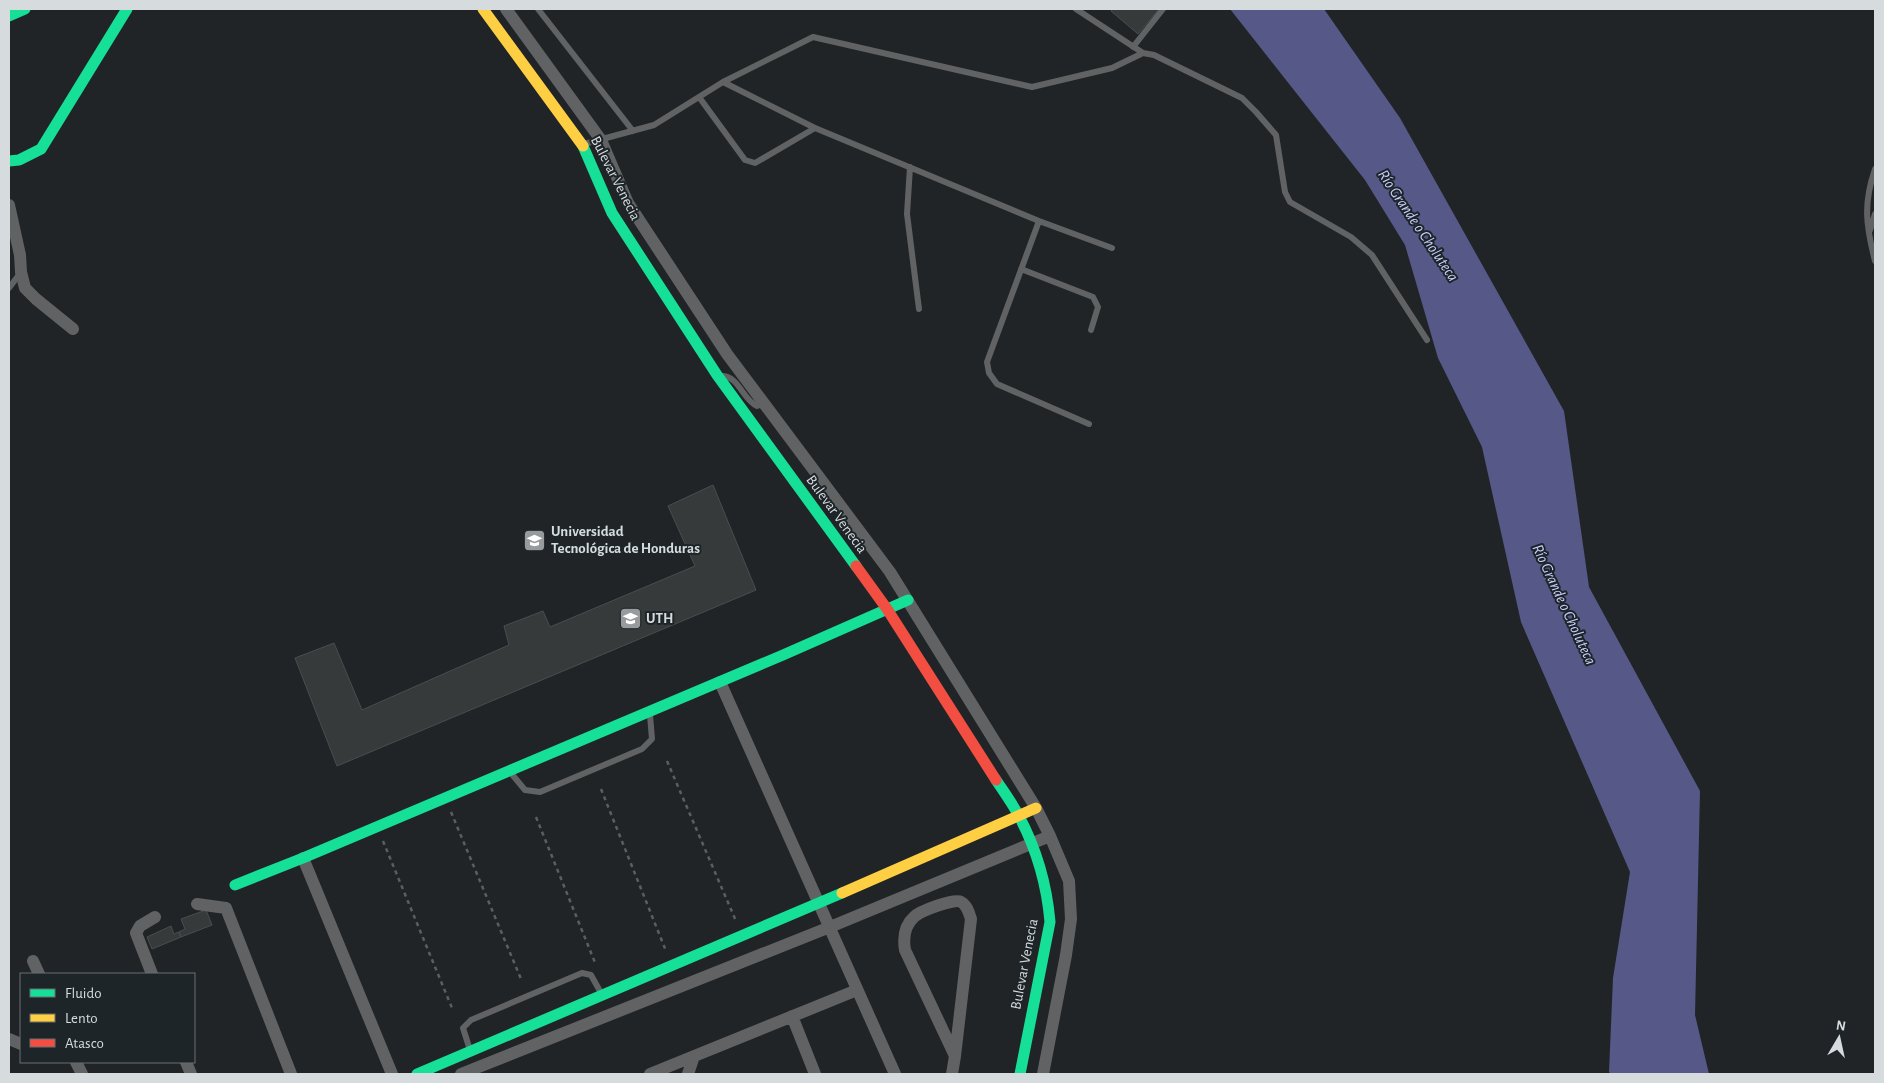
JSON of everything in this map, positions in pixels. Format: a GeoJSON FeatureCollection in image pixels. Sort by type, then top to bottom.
{"type":"FeatureCollection","features":[{"type":"Feature","properties":{"kind":"main road"},"geometry":{"type":"LineString","coordinates":[[9,16],[25,9]]}},
{"type":"Feature","properties":{"kind":"main road"},"geometry":{"type":"LineString","coordinates":[[9,161],[19,160],[41,149],[127,9]]}},
{"type":"Feature","properties":{"kind":"main road","name":"Bulevar Venecia"},"geometry":{"type":"LineString","coordinates":[[483,9],[582,144],[612,213],[717,375],[887,610],[1019,816],[1031,843],[1050,903],[1050,922],[1020,1074]]}},
{"type":"Feature","properties":{"kind":"main road"},"geometry":{"type":"LineString","coordinates":[[236,885],[650,712],[908,600]]}},
{"type":"Feature","properties":{"kind":"main road"},"geometry":{"type":"LineString","coordinates":[[417,1074],[818,904],[1036,808]]}},
{"type":"Feature","properties":{"kind":"street","name":"Bulevar Venecia"},"geometry":{"type":"LineString","coordinates":[[506,9],[601,140],[628,204],[727,354],[890,572],[1036,808],[1069,881],[1071,919],[1043,1074]]}},
{"type":"Feature","properties":{"kind":"street"},"geometry":{"type":"LineString","coordinates":[[9,205],[25,288],[73,329]]}},
{"type":"Feature","properties":{"kind":"street"},"geometry":{"type":"LineString","coordinates":[[720,682],[895,1074]]}},
{"type":"Feature","properties":{"kind":"street"},"geometry":{"type":"LineString","coordinates":[[461,1074],[830,927],[1050,836]]}},
{"type":"Feature","properties":{"kind":"street"},"geometry":{"type":"LineString","coordinates":[[303,858],[392,1074]]}},
{"type":"Feature","properties":{"kind":"street"},"geometry":{"type":"LineString","coordinates":[[952,1074],[971,919],[967,908],[962,902],[952,900],[914,916],[903,938],[905,950],[954,1056]]}},
{"type":"Feature","properties":{"kind":"street"},"geometry":{"type":"LineString","coordinates":[[197,904],[226,908],[292,1074]]}},
{"type":"Feature","properties":{"kind":"street"},"geometry":{"type":"LineString","coordinates":[[152,973],[136,933],[140,926],[155,917]]}},
{"type":"Feature","properties":{"kind":"street"},"geometry":{"type":"LineString","coordinates":[[33,961],[39,973]]}},
{"type":"Feature","properties":{"kind":"street"},"geometry":{"type":"LineString","coordinates":[[650,1074],[857,990]]}},
{"type":"Feature","properties":{"kind":"street"},"geometry":{"type":"LineString","coordinates":[[792,1016],[815,1074]]}},
{"type":"Feature","properties":{"kind":"street"},"geometry":{"type":"LineString","coordinates":[[688,1074],[694,1056]]}},
{"type":"Feature","properties":{"kind":"lane"},"geometry":{"type":"LineString","coordinates":[[538,9],[633,131]]}},
{"type":"Feature","properties":{"kind":"lane"},"geometry":{"type":"LineString","coordinates":[[1076,9],[1143,53],[1154,55],[1242,98],[1276,136],[1285,192],[1290,202],[1351,237],[1372,255],[1427,340]]}},
{"type":"Feature","properties":{"kind":"lane"},"geometry":{"type":"LineString","coordinates":[[1133,47],[1163,9]]}},
{"type":"Feature","properties":{"kind":"lane"},"geometry":{"type":"LineString","coordinates":[[582,144],[654,125],[723,82],[813,37],[1032,86],[1112,68],[1143,53]]}},
{"type":"Feature","properties":{"kind":"lane"},"geometry":{"type":"LineString","coordinates":[[723,82],[815,128],[1040,221],[1112,248]]}},
{"type":"Feature","properties":{"kind":"lane"},"geometry":{"type":"LineString","coordinates":[[699,97],[745,160],[755,163],[815,128]]}},
{"type":"Feature","properties":{"kind":"lane"},"geometry":{"type":"LineString","coordinates":[[910,167],[907,214],[919,310]]}},
{"type":"Feature","properties":{"kind":"lane"},"geometry":{"type":"LineString","coordinates":[[1875,169],[1866,204],[1868,234],[1875,261]]}},
{"type":"Feature","properties":{"kind":"lane"},"geometry":{"type":"LineString","coordinates":[[1868,234],[1875,214]]}},
{"type":"Feature","properties":{"kind":"lane"},"geometry":{"type":"LineString","coordinates":[[1040,221],[987,362],[989,373],[997,384],[1089,424]]}},
{"type":"Feature","properties":{"kind":"lane"},"geometry":{"type":"LineString","coordinates":[[1022,269],[1092,297],[1098,307],[1091,330]]}},
{"type":"Feature","properties":{"kind":"lane"},"geometry":{"type":"LineString","coordinates":[[9,288],[21,272]]}},
{"type":"Feature","properties":{"kind":"lane"},"geometry":{"type":"LineString","coordinates":[[717,375],[727,376],[733,380],[750,403],[757,406],[763,404]]}},
{"type":"Feature","properties":{"kind":"lane"},"geometry":{"type":"LineString","coordinates":[[510,771],[525,790],[540,792],[607,764],[642,749],[652,739],[650,712]]}},
{"type":"Feature","properties":{"kind":"lane"},"geometry":{"type":"LineString","coordinates":[[470,1052],[463,1028],[471,1020],[502,1006],[582,973],[591,975],[603,996]]}},
{"type":"Feature","properties":{"kind":"path"},"geometry":{"type":"LineString","coordinates":[[667,761],[743,936]]}},
{"type":"Feature","properties":{"kind":"path"},"geometry":{"type":"LineString","coordinates":[[601,789],[672,966]]}},
{"type":"Feature","properties":{"kind":"path"},"geometry":{"type":"LineString","coordinates":[[445,798],[521,979]]}},
{"type":"Feature","properties":{"kind":"path"},"geometry":{"type":"LineString","coordinates":[[536,817],[597,968]]}},
{"type":"Feature","properties":{"kind":"path"},"geometry":{"type":"LineString","coordinates":[[377,827],[452,1008]]}},
{"type":"Feature","properties":{"kind":"water","name":"Río Grande o Choluteca"},"geometry":{"type":"Polygon","coordinates":[[[1230,9],[1324,9],[1400,118],[1564,411],[1589,587],[1700,791],[1695,1015],[1709,1074],[1611,1074],[1609,1072],[1613,978],[1630,872],[1521,622],[1482,447],[1438,358],[1405,245],[1365,180],[1230,9]]]}},
{"type":"Feature","properties":{"kind":"building"},"geometry":{"type":"Polygon","coordinates":[[[1113,9],[1159,9],[1138,34],[1111,11],[1113,9]]]}},
{"type":"Feature","properties":{"kind":"building","name":"UTH"},"geometry":{"type":"Polygon","coordinates":[[[713,485],[756,590],[337,766],[295,658],[334,643],[362,710],[509,645],[504,626],[543,611],[550,627],[695,566],[668,506],[713,485]]]}},
{"type":"Feature","properties":{"kind":"building"},"geometry":{"type":"Polygon","coordinates":[[[206,910],[212,925],[181,937],[179,932],[185,929],[181,919],[206,910]]]}},
{"type":"Feature","properties":{"kind":"building"},"geometry":{"type":"Polygon","coordinates":[[[171,926],[174,934],[179,932],[181,937],[152,949],[147,937],[171,926]]]}},
{"type":"Feature","properties":{"kind":"traffic: fast"},"geometry":{"type":"LineString","coordinates":[[9,16],[25,9]]}},
{"type":"Feature","properties":{"kind":"traffic: fast"},"geometry":{"type":"LineString","coordinates":[[9,161],[19,160],[41,149],[127,9]]}},
{"type":"Feature","properties":{"kind":"traffic: fast"},"geometry":{"type":"LineString","coordinates":[[583,146],[612,213],[717,375],[856,566]]}},
{"type":"Feature","properties":{"kind":"traffic: fast"},"geometry":{"type":"LineString","coordinates":[[235,885],[783,655],[908,600]]}},
{"type":"Feature","properties":{"kind":"traffic: fast"},"geometry":{"type":"LineString","coordinates":[[996,780],[1016,811],[1031,841],[1049,908],[1050,922],[1020,1074]]}},
{"type":"Feature","properties":{"kind":"traffic: fast"},"geometry":{"type":"LineString","coordinates":[[417,1074],[842,893]]}},
{"type":"Feature","properties":{"kind":"traffic: slow"},"geometry":{"type":"LineString","coordinates":[[483,9],[583,146]]}},
{"type":"Feature","properties":{"kind":"traffic: slow"},"geometry":{"type":"LineString","coordinates":[[842,893],[1036,808]]}},
{"type":"Feature","properties":{"kind":"traffic: jam"},"geometry":{"type":"LineString","coordinates":[[856,566],[887,609],[996,780]]}},
{"type":"Feature","properties":{"kind":"place","name":"Universidad Tecnológica de Honduras"},"geometry":{"type":"Point","coordinates":[535,540]}},
{"type":"Feature","properties":{"kind":"place","name":"UTH"},"geometry":{"type":"Point","coordinates":[630,618]}}]}
